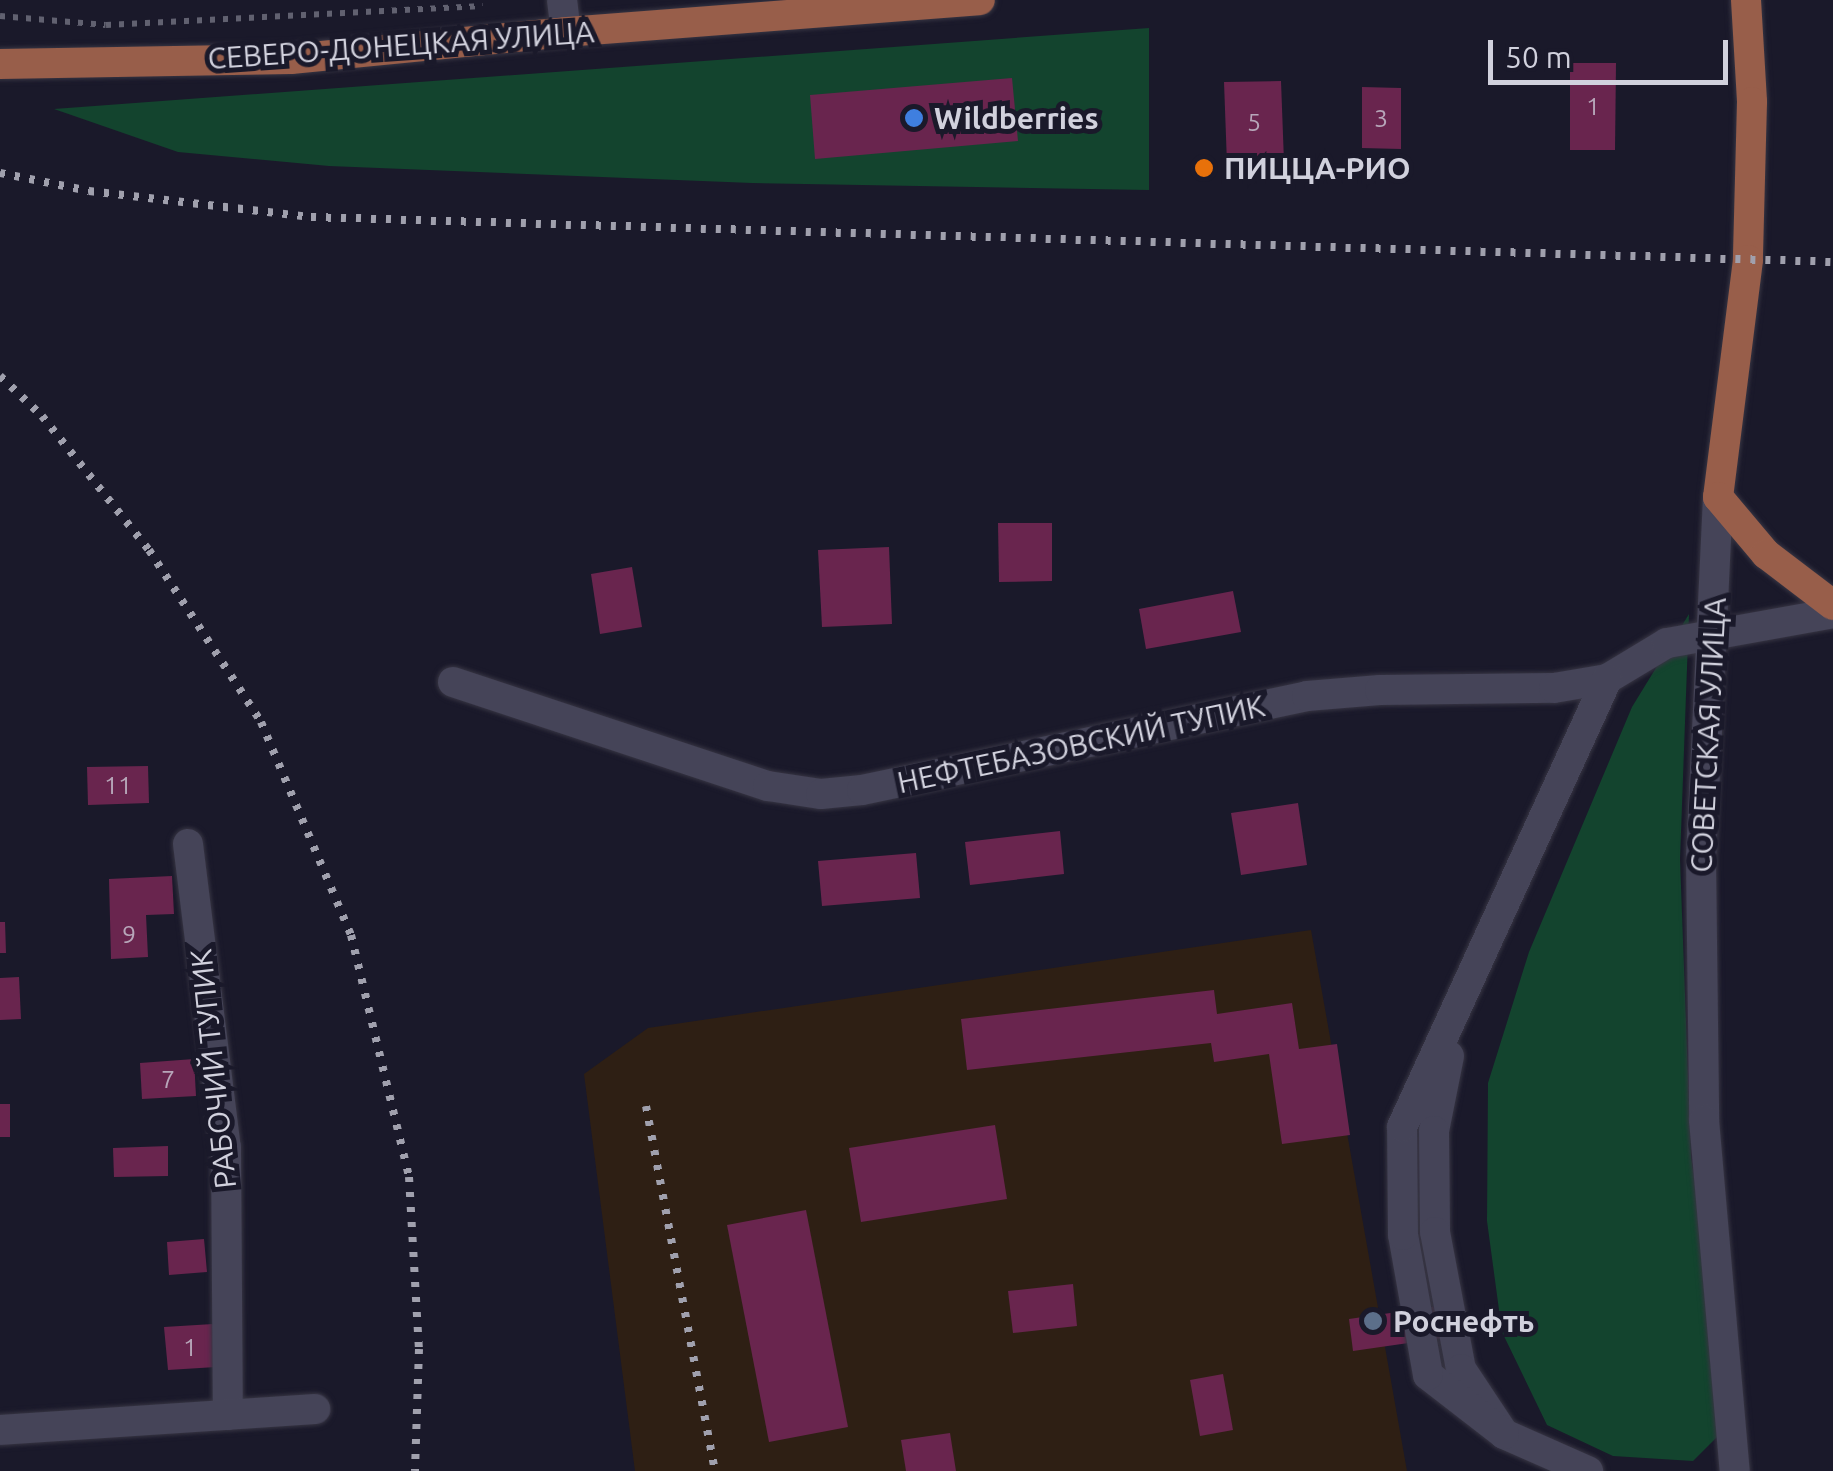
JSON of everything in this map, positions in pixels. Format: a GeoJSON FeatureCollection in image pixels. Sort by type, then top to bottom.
{"type":"FeatureCollection","features":[{"type":"Feature","properties":{"kind":"main road","name":"СЕВЕРО-ДОНЕЦКАЯ УЛИЦА"},"geometry":{"type":"LineString","coordinates":[[0,64],[291,59],[566,32],[980,0]]}},
{"type":"Feature","properties":{"kind":"main road","name":"СОВЕТСКАЯ УЛИЦА"},"geometry":{"type":"LineString","coordinates":[[1718,497],[1748,260],[1752,102],[1746,0]]}},
{"type":"Feature","properties":{"kind":"main road"},"geometry":{"type":"LineString","coordinates":[[1718,497],[1766,554],[1833,604]]}},
{"type":"Feature","properties":{"kind":"street"},"geometry":{"type":"LineString","coordinates":[[562,0],[566,32]]}},
{"type":"Feature","properties":{"kind":"street","name":"СОВЕТСКАЯ УЛИЦА"},"geometry":{"type":"LineString","coordinates":[[1718,497],[1700,858],[1704,1120],[1735,1471]]}},
{"type":"Feature","properties":{"kind":"street","name":"НЕФТЕБАЗОВСКИЙ ТУПИК"},"geometry":{"type":"LineString","coordinates":[[454,682],[768,786],[821,794],[862,790],[1307,696],[1380,690],[1554,688],[1607,679],[1667,644],[1714,631],[1833,613]]}},
{"type":"Feature","properties":{"kind":"street"},"geometry":{"type":"LineString","coordinates":[[1588,1471],[1504,1434],[1462,1370],[1435,1232],[1434,1131],[1458,1009],[1607,679]]}},
{"type":"Feature","properties":{"kind":"street","name":"РАБОЧИЙ ТУПИК"},"geometry":{"type":"LineString","coordinates":[[188,844],[226,1147],[228,1414]]}},
{"type":"Feature","properties":{"kind":"street"},"geometry":{"type":"LineString","coordinates":[[0,1430],[315,1409]]}},
{"type":"Feature","properties":{"kind":"path"},"geometry":{"type":"LineString","coordinates":[[0,16],[106,25],[503,5]]}},
{"type":"Feature","properties":{"kind":"shaded area"},"geometry":{"type":"Polygon","coordinates":[[[1311,930],[1407,1471],[635,1471],[584,1074],[648,1028],[1311,930]]]}},
{"type":"Feature","properties":{"kind":"green space"},"geometry":{"type":"Polygon","coordinates":[[[1149,28],[1149,190],[752,183],[329,166],[178,152],[54,109],[1149,28]]]}},
{"type":"Feature","properties":{"kind":"green space"},"geometry":{"type":"Polygon","coordinates":[[[1689,614],[1680,859],[1691,1157],[1727,1390],[1722,1432],[1693,1461],[1613,1456],[1547,1425],[1502,1332],[1487,1221],[1488,1083],[1529,952],[1632,707],[1689,614]]]}},
{"type":"Feature","properties":{"kind":"building"},"geometry":{"type":"Polygon","coordinates":[[[1570,63],[1616,63],[1615,150],[1570,150],[1570,63]]]}},
{"type":"Feature","properties":{"kind":"building","name":"Wildberries"},"geometry":{"type":"Polygon","coordinates":[[[1012,78],[1018,141],[815,159],[810,95],[1012,78]]]}},
{"type":"Feature","properties":{"kind":"building"},"geometry":{"type":"Polygon","coordinates":[[[1281,81],[1284,162],[1227,164],[1224,82],[1281,81]]]}},
{"type":"Feature","properties":{"kind":"building"},"geometry":{"type":"Polygon","coordinates":[[[1362,87],[1401,88],[1401,149],[1362,148],[1362,87]]]}},
{"type":"Feature","properties":{"kind":"building"},"geometry":{"type":"Polygon","coordinates":[[[998,523],[1052,523],[1052,581],[999,582],[998,523]]]}},
{"type":"Feature","properties":{"kind":"building"},"geometry":{"type":"Polygon","coordinates":[[[889,547],[892,624],[822,627],[818,550],[889,547]]]}},
{"type":"Feature","properties":{"kind":"building"},"geometry":{"type":"Polygon","coordinates":[[[632,567],[642,627],[600,634],[591,574],[632,567]]]}},
{"type":"Feature","properties":{"kind":"building"},"geometry":{"type":"Polygon","coordinates":[[[1233,591],[1241,632],[1146,649],[1139,609],[1233,591]]]}},
{"type":"Feature","properties":{"kind":"building"},"geometry":{"type":"Polygon","coordinates":[[[148,766],[149,803],[88,805],[87,767],[148,766]]]}},
{"type":"Feature","properties":{"kind":"building"},"geometry":{"type":"Polygon","coordinates":[[[1298,803],[1307,865],[1241,875],[1231,813],[1298,803]]]}},
{"type":"Feature","properties":{"kind":"building"},"geometry":{"type":"Polygon","coordinates":[[[1060,831],[1064,874],[970,885],[965,842],[1060,831]]]}},
{"type":"Feature","properties":{"kind":"building"},"geometry":{"type":"Polygon","coordinates":[[[916,853],[920,898],[822,906],[818,861],[916,853]]]}},
{"type":"Feature","properties":{"kind":"building"},"geometry":{"type":"Polygon","coordinates":[[[172,876],[174,914],[146,915],[148,957],[111,959],[109,879],[172,876]]]}},
{"type":"Feature","properties":{"kind":"building"},"geometry":{"type":"Polygon","coordinates":[[[0,922],[5,922],[6,953],[0,953],[0,922]]]}},
{"type":"Feature","properties":{"kind":"building"},"geometry":{"type":"Polygon","coordinates":[[[19,977],[21,1019],[0,1020],[0,978],[19,977]]]}},
{"type":"Feature","properties":{"kind":"building"},"geometry":{"type":"Polygon","coordinates":[[[1214,990],[1217,1014],[1292,1003],[1299,1049],[1337,1044],[1350,1135],[1282,1144],[1269,1054],[1214,1062],[1211,1043],[967,1070],[961,1019],[1214,990]]]}},
{"type":"Feature","properties":{"kind":"building"},"geometry":{"type":"Polygon","coordinates":[[[194,1059],[196,1096],[142,1099],[140,1063],[194,1059]]]}},
{"type":"Feature","properties":{"kind":"building"},"geometry":{"type":"Polygon","coordinates":[[[0,1104],[10,1104],[10,1137],[0,1137],[0,1104]]]}},
{"type":"Feature","properties":{"kind":"building"},"geometry":{"type":"Polygon","coordinates":[[[995,1125],[1007,1199],[861,1222],[849,1148],[995,1125]]]}},
{"type":"Feature","properties":{"kind":"building"},"geometry":{"type":"Polygon","coordinates":[[[168,1146],[168,1176],[114,1177],[113,1148],[168,1146]]]}},
{"type":"Feature","properties":{"kind":"building"},"geometry":{"type":"Polygon","coordinates":[[[806,1210],[848,1427],[769,1442],[727,1225],[806,1210]]]}},
{"type":"Feature","properties":{"kind":"building"},"geometry":{"type":"Polygon","coordinates":[[[204,1239],[207,1272],[169,1275],[167,1242],[204,1239]]]}},
{"type":"Feature","properties":{"kind":"building"},"geometry":{"type":"Polygon","coordinates":[[[1073,1284],[1077,1326],[1013,1333],[1008,1291],[1073,1284]]]}},
{"type":"Feature","properties":{"kind":"building"},"geometry":{"type":"Polygon","coordinates":[[[1459,1303],[1464,1335],[1353,1351],[1349,1319],[1459,1303]]]}},
{"type":"Feature","properties":{"kind":"building"},"geometry":{"type":"Polygon","coordinates":[[[213,1324],[216,1367],[168,1370],[164,1327],[213,1324]]]}},
{"type":"Feature","properties":{"kind":"building"},"geometry":{"type":"Polygon","coordinates":[[[1223,1374],[1233,1430],[1200,1436],[1190,1380],[1223,1374]]]}},
{"type":"Feature","properties":{"kind":"building"},"geometry":{"type":"Polygon","coordinates":[[[950,1433],[956,1471],[906,1471],[901,1440],[950,1433]]]}},
{"type":"Feature","properties":{"kind":"railway"},"geometry":{"type":"LineString","coordinates":[[0,173],[89,191],[311,217],[1833,262]]}},
{"type":"Feature","properties":{"kind":"railway"},"geometry":{"type":"LineString","coordinates":[[0,376],[42,416],[149,550],[261,722],[351,935],[409,1177],[419,1349],[415,1471]]}},
{"type":"Feature","properties":{"kind":"railway"},"geometry":{"type":"LineString","coordinates":[[646,1106],[715,1471]]}},
{"type":"Feature","properties":{"kind":"place","name":"Wildberries"},"geometry":{"type":"Point","coordinates":[914,118]}},
{"type":"Feature","properties":{"kind":"place","name":"ПИЦЦА-РИО"},"geometry":{"type":"Point","coordinates":[1204,168]}},
{"type":"Feature","properties":{"kind":"place","name":"Роснефть"},"geometry":{"type":"Point","coordinates":[1373,1321]}}]}
